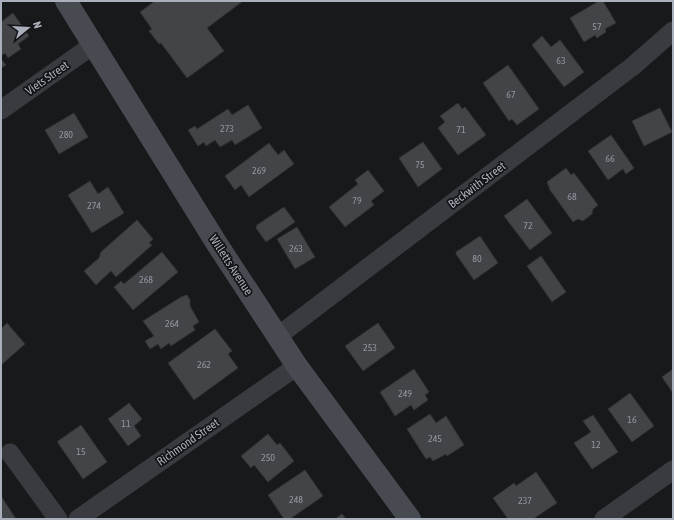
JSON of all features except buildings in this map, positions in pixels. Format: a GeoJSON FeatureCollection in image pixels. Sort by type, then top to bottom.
{"type":"FeatureCollection","features":[{"type":"Feature","properties":{"kind":"street","name":"Willetts Avenue"},"geometry":{"type":"LineString","coordinates":[[66,1],[217,244],[278,336],[298,366],[410,519]]}},
{"type":"Feature","properties":{"kind":"street","name":"Beckwith Street"},"geometry":{"type":"LineString","coordinates":[[278,336],[632,66],[673,31]]}},
{"type":"Feature","properties":{"kind":"street","name":"Viets Street"},"geometry":{"type":"LineString","coordinates":[[1,110],[93,45]]}},
{"type":"Feature","properties":{"kind":"street","name":"Richmond Street"},"geometry":{"type":"LineString","coordinates":[[78,519],[298,366]]}},
{"type":"Feature","properties":{"kind":"street"},"geometry":{"type":"LineString","coordinates":[[10,453],[58,519]]}},
{"type":"Feature","properties":{"kind":"street"},"geometry":{"type":"LineString","coordinates":[[604,519],[673,470]]}}]}
